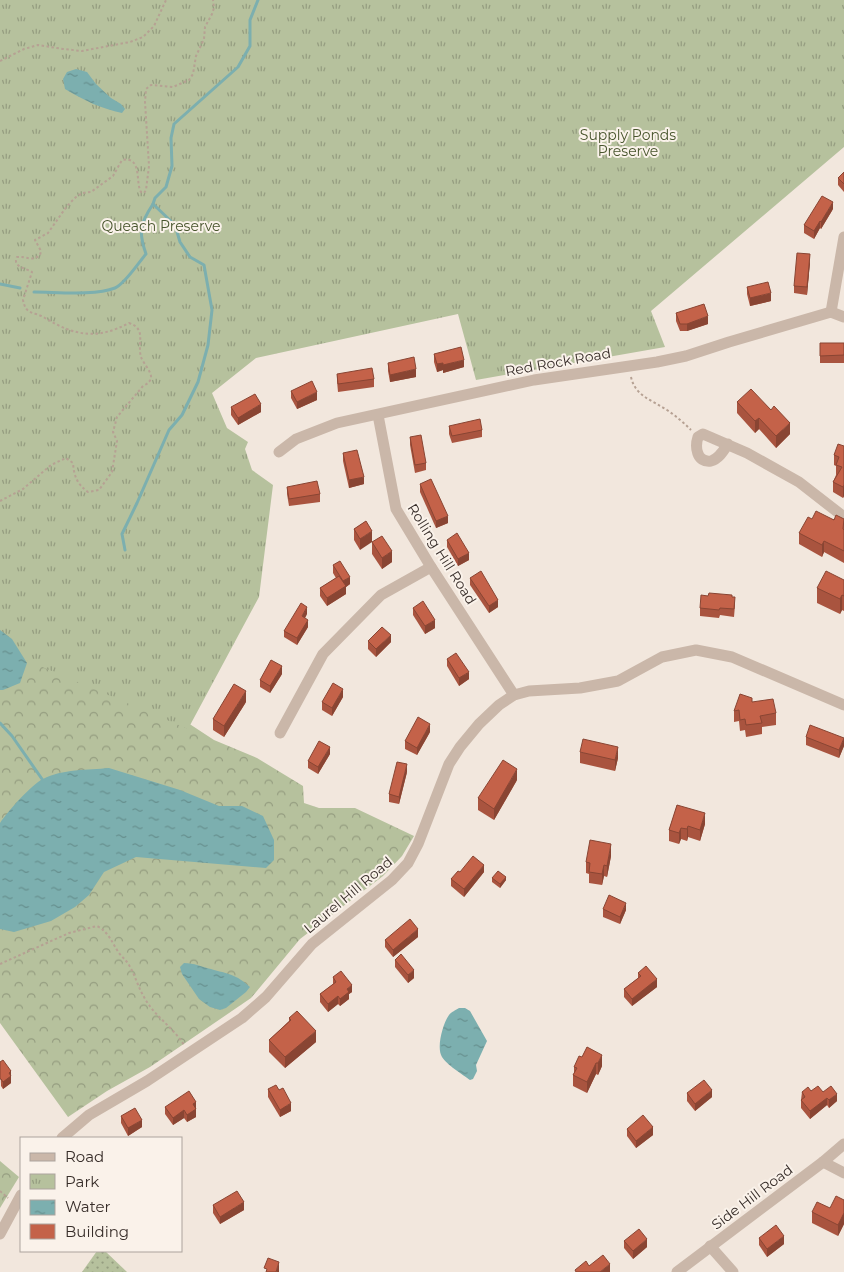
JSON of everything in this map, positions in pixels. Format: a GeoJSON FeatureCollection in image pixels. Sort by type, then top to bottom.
{"type":"FeatureCollection","features":[{"type":"Feature","properties":{"kind":"street"},"geometry":{"type":"LineString","coordinates":[[844,237],[831,312],[844,317]]}},
{"type":"Feature","properties":{"kind":"street","name":"Red Rock Road"},"geometry":{"type":"LineString","coordinates":[[279,452],[296,440],[337,423],[534,380],[686,356],[831,312]]}},
{"type":"Feature","properties":{"kind":"street","name":"Rolling Hill Road"},"geometry":{"type":"LineString","coordinates":[[378,415],[396,509],[431,567],[514,695]]}},
{"type":"Feature","properties":{"kind":"street"},"geometry":{"type":"LineString","coordinates":[[728,444],[718,457],[711,461],[705,460],[698,455],[696,448],[698,436],[703,434],[728,444],[799,482],[844,517]]}},
{"type":"Feature","properties":{"kind":"street"},"geometry":{"type":"LineString","coordinates":[[280,733],[324,654],[381,595],[431,567]]}},
{"type":"Feature","properties":{"kind":"street","name":"Laurel Hill Road"},"geometry":{"type":"LineString","coordinates":[[63,1137],[90,1115],[190,1054],[242,1018],[266,997],[312,944],[392,880],[408,863],[418,844],[449,764],[460,747],[479,724],[499,705],[514,695],[529,691],[580,688],[618,681],[662,657],[696,650],[732,657],[844,705]]}},
{"type":"Feature","properties":{"kind":"street","name":"Side Hill Road"},"geometry":{"type":"LineString","coordinates":[[676,1272],[823,1162],[844,1144]]}},
{"type":"Feature","properties":{"kind":"street"},"geometry":{"type":"LineString","coordinates":[[823,1162],[844,1174]]}},
{"type":"Feature","properties":{"kind":"street"},"geometry":{"type":"LineString","coordinates":[[0,1234],[20,1197]]}},
{"type":"Feature","properties":{"kind":"street"},"geometry":{"type":"LineString","coordinates":[[710,1246],[734,1272]]}},
{"type":"Feature","properties":{"kind":"path"},"geometry":{"type":"LineString","coordinates":[[0,61],[24,49],[38,45],[63,50],[82,51],[130,42],[143,37],[154,26],[166,0]]}},
{"type":"Feature","properties":{"kind":"path"},"geometry":{"type":"LineString","coordinates":[[0,500],[24,489],[50,465],[66,458],[73,463],[75,478],[80,486],[88,492],[99,490],[112,472],[117,441],[113,432],[116,417],[151,379],[151,374],[140,354],[140,331],[136,325],[129,323],[114,331],[102,334],[82,333],[68,330],[43,316],[33,314],[27,310],[23,300],[32,272],[20,267],[16,260],[17,256],[36,259],[41,251],[35,240],[48,233],[62,212],[76,197],[82,193],[91,192],[113,176],[122,160],[128,159],[133,162],[138,173],[138,189],[144,193],[149,166],[144,102],[146,89],[151,85],[173,87],[189,80],[193,74],[196,56],[202,44],[205,27],[212,14],[213,0]]}},
{"type":"Feature","properties":{"kind":"path"},"geometry":{"type":"LineString","coordinates":[[630,366],[632,381],[638,393],[673,414],[698,436]]}},
{"type":"Feature","properties":{"kind":"path"},"geometry":{"type":"LineString","coordinates":[[0,964],[69,933],[97,926],[103,929],[120,954],[125,958],[143,996],[151,1008],[175,1031],[190,1054]]}},
{"type":"Feature","properties":{"kind":"green space"},"geometry":{"type":"Polygon","coordinates":[[[0,0],[351,297],[212,377],[185,721],[214,740],[257,758],[303,786],[304,803],[319,808],[355,808],[414,836],[402,856],[383,876],[300,939],[251,998],[150,1067],[107,1091],[68,1117],[0,1023],[0,0]]]}},
{"type":"Feature","properties":{"kind":"green space","name":"Queach Preserve"},"geometry":{"type":"Polygon","coordinates":[[[0,0],[844,0],[844,147],[651,311],[665,347],[476,380],[458,314],[256,358],[212,393],[227,428],[248,442],[245,449],[252,470],[273,485],[259,597],[188,729],[0,649],[0,0]]]}},
{"type":"Feature","properties":{"kind":"green space"},"geometry":{"type":"Polygon","coordinates":[[[0,1161],[19,1177],[0,1208],[0,1161]]]}},
{"type":"Feature","properties":{"kind":"green space"},"geometry":{"type":"Polygon","coordinates":[[[96,1252],[106,1252],[127,1272],[82,1272],[96,1252]]]}},
{"type":"Feature","properties":{"kind":"water"},"geometry":{"type":"Polygon","coordinates":[[[76,69],[87,72],[96,84],[111,98],[121,104],[125,109],[122,113],[93,104],[65,89],[63,79],[67,72],[76,69]]]}},
{"type":"Feature","properties":{"kind":"water"},"geometry":{"type":"Polygon","coordinates":[[[0,630],[12,639],[27,663],[20,683],[3,690],[0,690],[0,630]]]}},
{"type":"Feature","properties":{"kind":"water"},"geometry":{"type":"Polygon","coordinates":[[[109,768],[180,790],[219,806],[242,806],[263,816],[274,840],[274,860],[266,868],[136,857],[104,872],[89,895],[75,907],[51,921],[14,932],[0,929],[0,823],[20,799],[43,779],[58,773],[109,768]]]}},
{"type":"Feature","properties":{"kind":"water"},"geometry":{"type":"Polygon","coordinates":[[[184,963],[195,964],[232,975],[250,987],[226,1008],[220,1010],[210,1007],[199,999],[182,974],[180,967],[184,963]]]}},
{"type":"Feature","properties":{"kind":"water"},"geometry":{"type":"Polygon","coordinates":[[[459,1008],[465,1008],[470,1011],[487,1041],[476,1065],[477,1071],[473,1079],[470,1080],[447,1063],[440,1053],[441,1036],[447,1019],[450,1014],[459,1008]]]}},
{"type":"Feature","properties":{"kind":"building"},"geometry":{"type":"Polygon","coordinates":[[[844,172],[844,184],[838,178],[844,172]]]}},
{"type":"Feature","properties":{"kind":"building"},"geometry":{"type":"Polygon","coordinates":[[[822,196],[833,202],[814,231],[804,225],[822,196]]]}},
{"type":"Feature","properties":{"kind":"building"},"geometry":{"type":"Polygon","coordinates":[[[797,253],[810,254],[807,287],[794,286],[797,253]]]}},
{"type":"Feature","properties":{"kind":"building"},"geometry":{"type":"Polygon","coordinates":[[[768,282],[771,293],[750,298],[747,287],[768,282]]]}},
{"type":"Feature","properties":{"kind":"building"},"geometry":{"type":"Polygon","coordinates":[[[704,304],[708,316],[687,324],[680,324],[676,313],[704,304]]]}},
{"type":"Feature","properties":{"kind":"building"},"geometry":{"type":"Polygon","coordinates":[[[820,343],[844,343],[844,355],[820,356],[820,343]]]}},
{"type":"Feature","properties":{"kind":"building"},"geometry":{"type":"Polygon","coordinates":[[[461,347],[464,360],[443,365],[443,363],[437,364],[434,354],[461,347]]]}},
{"type":"Feature","properties":{"kind":"building"},"geometry":{"type":"Polygon","coordinates":[[[414,357],[416,369],[390,375],[388,363],[414,357]]]}},
{"type":"Feature","properties":{"kind":"building"},"geometry":{"type":"Polygon","coordinates":[[[372,368],[374,379],[338,384],[337,374],[372,368]]]}},
{"type":"Feature","properties":{"kind":"building"},"geometry":{"type":"Polygon","coordinates":[[[312,381],[317,392],[297,402],[291,391],[312,381]]]}},
{"type":"Feature","properties":{"kind":"building"},"geometry":{"type":"Polygon","coordinates":[[[751,389],[771,410],[774,406],[790,423],[776,436],[759,418],[755,421],[737,402],[751,389]]]}},
{"type":"Feature","properties":{"kind":"building"},"geometry":{"type":"Polygon","coordinates":[[[255,394],[261,404],[238,418],[231,407],[255,394]]]}},
{"type":"Feature","properties":{"kind":"building"},"geometry":{"type":"Polygon","coordinates":[[[480,419],[482,430],[452,436],[449,426],[480,419]]]}},
{"type":"Feature","properties":{"kind":"building"},"geometry":{"type":"Polygon","coordinates":[[[421,435],[426,463],[415,465],[410,437],[421,435]]]}},
{"type":"Feature","properties":{"kind":"building"},"geometry":{"type":"Polygon","coordinates":[[[838,444],[844,446],[843,487],[833,482],[842,467],[836,465],[839,457],[834,455],[838,444]]]}},
{"type":"Feature","properties":{"kind":"building"},"geometry":{"type":"Polygon","coordinates":[[[357,450],[364,477],[349,480],[343,453],[357,450]]]}},
{"type":"Feature","properties":{"kind":"building"},"geometry":{"type":"Polygon","coordinates":[[[431,479],[448,516],[436,521],[420,484],[431,479]]]}},
{"type":"Feature","properties":{"kind":"building"},"geometry":{"type":"Polygon","coordinates":[[[317,481],[320,494],[289,499],[287,487],[317,481]]]}},
{"type":"Feature","properties":{"kind":"building"},"geometry":{"type":"Polygon","coordinates":[[[816,511],[834,520],[836,515],[844,519],[844,551],[824,541],[822,545],[799,533],[808,517],[812,519],[816,511]]]}},
{"type":"Feature","properties":{"kind":"building"},"geometry":{"type":"Polygon","coordinates":[[[366,521],[372,531],[360,539],[354,529],[366,521]]]}},
{"type":"Feature","properties":{"kind":"building"},"geometry":{"type":"Polygon","coordinates":[[[457,533],[469,553],[458,559],[447,540],[457,533]]]}},
{"type":"Feature","properties":{"kind":"building"},"geometry":{"type":"Polygon","coordinates":[[[382,536],[392,551],[382,558],[372,542],[382,536]]]}},
{"type":"Feature","properties":{"kind":"building"},"geometry":{"type":"Polygon","coordinates":[[[340,561],[350,577],[343,581],[333,565],[340,561]]]}},
{"type":"Feature","properties":{"kind":"building"},"geometry":{"type":"Polygon","coordinates":[[[481,571],[498,600],[489,606],[470,578],[481,571]]]}},
{"type":"Feature","properties":{"kind":"building"},"geometry":{"type":"Polygon","coordinates":[[[826,571],[844,580],[844,596],[842,595],[840,599],[817,588],[826,571]]]}},
{"type":"Feature","properties":{"kind":"building"},"geometry":{"type":"Polygon","coordinates":[[[339,576],[346,586],[327,598],[320,588],[339,576]]]}},
{"type":"Feature","properties":{"kind":"building"},"geometry":{"type":"Polygon","coordinates":[[[709,593],[732,595],[732,597],[735,597],[734,609],[700,608],[701,595],[708,596],[709,593]]]}},
{"type":"Feature","properties":{"kind":"building"},"geometry":{"type":"Polygon","coordinates":[[[423,601],[435,620],[425,626],[413,608],[423,601]]]}},
{"type":"Feature","properties":{"kind":"building"},"geometry":{"type":"Polygon","coordinates":[[[301,603],[307,607],[302,616],[308,620],[297,638],[284,631],[301,603]]]}},
{"type":"Feature","properties":{"kind":"building"},"geometry":{"type":"Polygon","coordinates":[[[382,627],[391,635],[376,649],[368,641],[382,627]]]}},
{"type":"Feature","properties":{"kind":"building"},"geometry":{"type":"Polygon","coordinates":[[[456,653],[469,672],[459,678],[447,659],[456,653]]]}},
{"type":"Feature","properties":{"kind":"building"},"geometry":{"type":"Polygon","coordinates":[[[271,660],[282,666],[270,686],[260,680],[271,660]]]}},
{"type":"Feature","properties":{"kind":"building"},"geometry":{"type":"Polygon","coordinates":[[[333,683],[343,689],[332,708],[322,702],[333,683]]]}},
{"type":"Feature","properties":{"kind":"building"},"geometry":{"type":"Polygon","coordinates":[[[234,684],[246,691],[224,726],[213,719],[234,684]]]}},
{"type":"Feature","properties":{"kind":"building"},"geometry":{"type":"Polygon","coordinates":[[[740,694],[752,698],[752,702],[773,699],[776,713],[760,716],[762,723],[746,725],[745,719],[740,720],[739,710],[734,711],[740,694]]]}},
{"type":"Feature","properties":{"kind":"building"},"geometry":{"type":"Polygon","coordinates":[[[418,717],[430,724],[417,748],[405,741],[418,717]]]}},
{"type":"Feature","properties":{"kind":"building"},"geometry":{"type":"Polygon","coordinates":[[[810,725],[844,738],[839,750],[806,737],[810,725]]]}},
{"type":"Feature","properties":{"kind":"building"},"geometry":{"type":"Polygon","coordinates":[[[583,739],[618,747],[615,760],[580,752],[583,739]]]}},
{"type":"Feature","properties":{"kind":"building"},"geometry":{"type":"Polygon","coordinates":[[[319,741],[330,747],[318,767],[308,761],[319,741]]]}},
{"type":"Feature","properties":{"kind":"building"},"geometry":{"type":"Polygon","coordinates":[[[503,760],[517,769],[494,809],[478,798],[503,760]]]}},
{"type":"Feature","properties":{"kind":"building"},"geometry":{"type":"Polygon","coordinates":[[[397,762],[407,764],[399,797],[389,794],[397,762]]]}},
{"type":"Feature","properties":{"kind":"building"},"geometry":{"type":"Polygon","coordinates":[[[677,805],[705,813],[700,830],[688,826],[687,829],[681,828],[679,833],[669,830],[677,805]]]}},
{"type":"Feature","properties":{"kind":"building"},"geometry":{"type":"Polygon","coordinates":[[[590,840],[611,844],[607,866],[604,865],[602,874],[589,872],[590,863],[586,862],[590,840]]]}},
{"type":"Feature","properties":{"kind":"building"},"geometry":{"type":"Polygon","coordinates":[[[473,856],[484,865],[464,889],[451,879],[458,871],[460,872],[473,856]]]}},
{"type":"Feature","properties":{"kind":"building"},"geometry":{"type":"Polygon","coordinates":[[[498,871],[506,877],[500,884],[492,878],[498,871]]]}},
{"type":"Feature","properties":{"kind":"building"},"geometry":{"type":"Polygon","coordinates":[[[609,895],[626,903],[620,917],[603,909],[609,895]]]}},
{"type":"Feature","properties":{"kind":"building"},"geometry":{"type":"Polygon","coordinates":[[[410,919],[418,929],[393,950],[385,940],[410,919]]]}},
{"type":"Feature","properties":{"kind":"building"},"geometry":{"type":"Polygon","coordinates":[[[401,954],[414,970],[408,975],[395,960],[401,954]]]}},
{"type":"Feature","properties":{"kind":"building"},"geometry":{"type":"Polygon","coordinates":[[[646,966],[657,979],[632,999],[624,989],[641,976],[638,973],[646,966]]]}},
{"type":"Feature","properties":{"kind":"building"},"geometry":{"type":"Polygon","coordinates":[[[341,971],[352,985],[347,989],[349,992],[340,999],[338,996],[328,1004],[320,994],[336,982],[333,977],[341,971]]]}},
{"type":"Feature","properties":{"kind":"building"},"geometry":{"type":"Polygon","coordinates":[[[297,1011],[316,1031],[285,1057],[269,1040],[291,1020],[289,1018],[297,1011]]]}},
{"type":"Feature","properties":{"kind":"building"},"geometry":{"type":"Polygon","coordinates":[[[587,1047],[602,1055],[587,1082],[573,1075],[577,1068],[574,1067],[579,1056],[582,1057],[587,1047]]]}},
{"type":"Feature","properties":{"kind":"building"},"geometry":{"type":"Polygon","coordinates":[[[3,1060],[11,1071],[9,1073],[11,1076],[3,1082],[0,1079],[0,1062],[3,1060]]]}},
{"type":"Feature","properties":{"kind":"building"},"geometry":{"type":"Polygon","coordinates":[[[704,1080],[712,1090],[695,1104],[687,1093],[704,1080]]]}},
{"type":"Feature","properties":{"kind":"building"},"geometry":{"type":"Polygon","coordinates":[[[276,1085],[279,1090],[283,1088],[291,1103],[280,1110],[268,1089],[276,1085]]]}},
{"type":"Feature","properties":{"kind":"building"},"geometry":{"type":"Polygon","coordinates":[[[818,1086],[823,1092],[831,1086],[837,1094],[829,1100],[827,1098],[810,1111],[801,1100],[805,1097],[802,1092],[808,1087],[811,1091],[818,1086]]]}},
{"type":"Feature","properties":{"kind":"building"},"geometry":{"type":"Polygon","coordinates":[[[189,1091],[196,1102],[193,1104],[196,1109],[187,1115],[184,1110],[173,1118],[165,1107],[189,1091]]]}},
{"type":"Feature","properties":{"kind":"building"},"geometry":{"type":"Polygon","coordinates":[[[135,1108],[142,1120],[128,1128],[121,1116],[135,1108]]]}},
{"type":"Feature","properties":{"kind":"building"},"geometry":{"type":"Polygon","coordinates":[[[643,1115],[653,1127],[636,1141],[627,1129],[643,1115]]]}},
{"type":"Feature","properties":{"kind":"building"},"geometry":{"type":"Polygon","coordinates":[[[237,1191],[244,1202],[220,1217],[213,1205],[237,1191]]]}},
{"type":"Feature","properties":{"kind":"building"},"geometry":{"type":"Polygon","coordinates":[[[836,1196],[844,1200],[844,1213],[838,1225],[812,1212],[817,1202],[830,1208],[836,1196]]]}},
{"type":"Feature","properties":{"kind":"building"},"geometry":{"type":"Polygon","coordinates":[[[776,1225],[784,1236],[767,1249],[759,1238],[776,1225]]]}},
{"type":"Feature","properties":{"kind":"building"},"geometry":{"type":"Polygon","coordinates":[[[639,1229],[647,1239],[633,1251],[624,1241],[639,1229]]]}},
{"type":"Feature","properties":{"kind":"building"},"geometry":{"type":"Polygon","coordinates":[[[603,1255],[610,1264],[600,1272],[576,1272],[575,1270],[586,1261],[589,1266],[603,1255]]]}},
{"type":"Feature","properties":{"kind":"building"},"geometry":{"type":"Polygon","coordinates":[[[268,1258],[279,1262],[276,1272],[266,1272],[267,1269],[264,1268],[268,1258]]]}},
{"type":"Feature","properties":{"kind":"waterway"},"geometry":{"type":"LineString","coordinates":[[125,550],[122,534],[169,430],[182,415],[198,382],[208,345],[212,310],[204,265],[190,257],[180,242],[175,225],[153,204],[155,198],[166,187],[172,166],[171,138],[174,124],[238,67],[250,46],[250,20],[258,0]]}},
{"type":"Feature","properties":{"kind":"waterway"},"geometry":{"type":"LineString","coordinates":[[34,292],[97,292],[119,286],[146,254],[141,233],[145,217],[153,204]]}},
{"type":"Feature","properties":{"kind":"waterway"},"geometry":{"type":"LineString","coordinates":[[0,284],[20,288]]}},
{"type":"Feature","properties":{"kind":"waterway"},"geometry":{"type":"LineString","coordinates":[[0,723],[12,736],[42,779]]}},
{"type":"Feature","properties":{"kind":"park label","name":"Supply Ponds Preserve"},"geometry":{"type":"Point","coordinates":[628,144]}}]}
